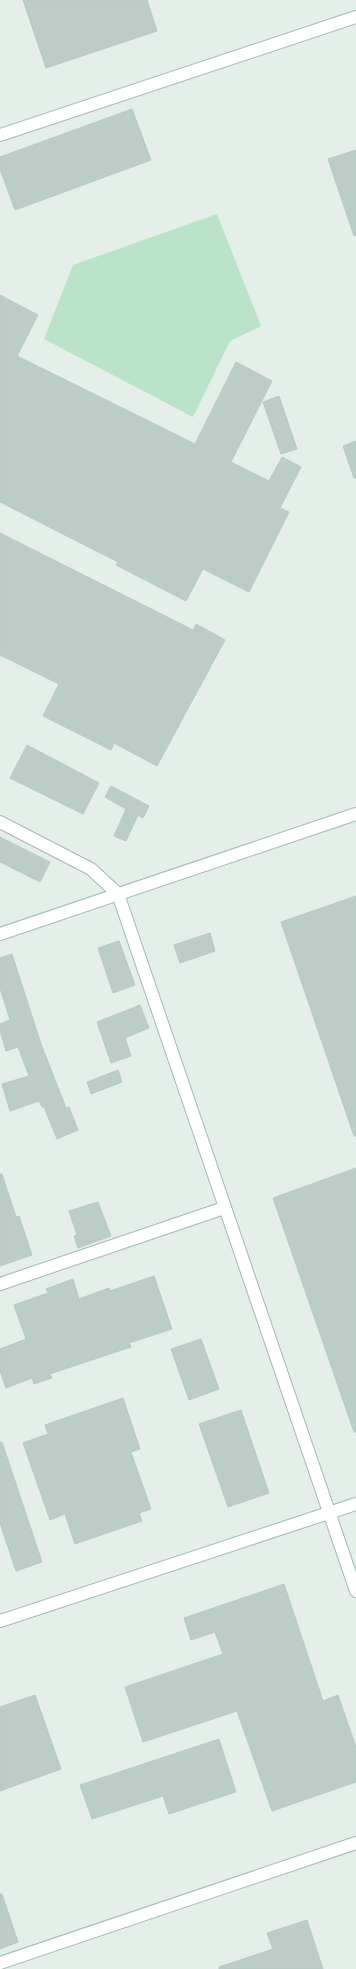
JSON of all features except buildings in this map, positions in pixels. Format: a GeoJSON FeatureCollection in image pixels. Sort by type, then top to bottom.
{"type":"FeatureCollection","features":[{"type":"Feature","properties":{"kind":"street"},"geometry":{"type":"LineString","coordinates":[[0,135],[356,17]]}},
{"type":"Feature","properties":{"kind":"street"},"geometry":{"type":"LineString","coordinates":[[0,934],[356,814]]}},
{"type":"Feature","properties":{"kind":"street"},"geometry":{"type":"LineString","coordinates":[[0,822],[91,869],[118,894],[356,1591]]}},
{"type":"Feature","properties":{"kind":"street"},"geometry":{"type":"LineString","coordinates":[[0,1284],[224,1208]]}},
{"type":"Feature","properties":{"kind":"street"},"geometry":{"type":"LineString","coordinates":[[0,1621],[356,1504]]}},
{"type":"Feature","properties":{"kind":"street"},"geometry":{"type":"LineString","coordinates":[[0,1963],[356,1843]]}},
{"type":"Feature","properties":{"kind":"green space"},"geometry":{"type":"Polygon","coordinates":[[[217,214],[261,326],[230,341],[193,417],[44,339],[73,265],[217,214]]]}}]}
